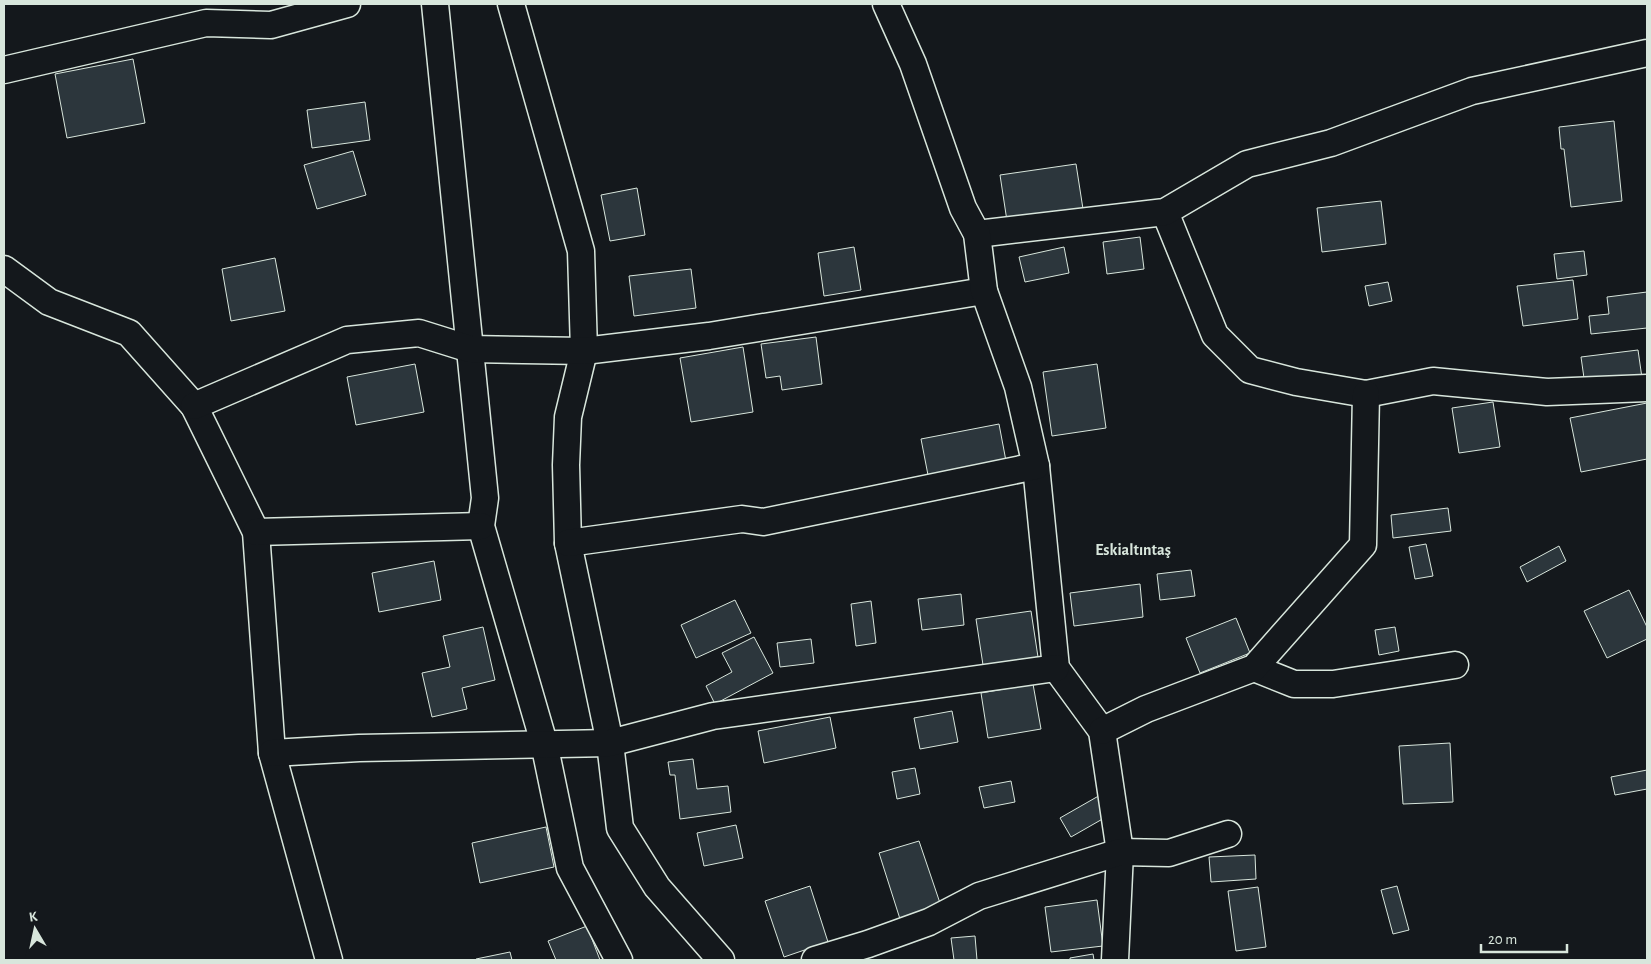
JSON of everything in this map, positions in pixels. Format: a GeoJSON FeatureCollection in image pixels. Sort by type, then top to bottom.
{"type":"FeatureCollection","features":[{"type":"Feature","properties":{"kind":"street"},"geometry":{"type":"LineString","coordinates":[[4,70],[206,23],[271,25],[347,4]]}},
{"type":"Feature","properties":{"kind":"street"},"geometry":{"type":"LineString","coordinates":[[435,4],[485,498],[480,526],[544,743],[570,868],[619,960]]}},
{"type":"Feature","properties":{"kind":"street"},"geometry":{"type":"LineString","coordinates":[[511,4],[581,251],[584,351],[568,417],[566,465],[568,543],[610,743],[620,828],[656,887],[721,960]]}},
{"type":"Feature","properties":{"kind":"street"},"geometry":{"type":"LineString","coordinates":[[886,4],[913,64],[963,208],[977,234],[984,291],[1018,387],[1036,466],[1056,668],[1102,731],[1120,852],[1115,960]]}},
{"type":"Feature","properties":{"kind":"street"},"geometry":{"type":"LineString","coordinates":[[977,234],[1165,212],[1247,164],[1331,142],[1472,92],[1647,53]]}},
{"type":"Feature","properties":{"kind":"street"},"geometry":{"type":"LineString","coordinates":[[1165,212],[1216,335],[1250,370],[1296,382],[1366,394],[1433,381],[1546,392],[1647,388]]}},
{"type":"Feature","properties":{"kind":"street"},"geometry":{"type":"LineString","coordinates":[[4,269],[49,302],[129,333],[194,406],[256,532],[272,753],[329,960]]}},
{"type":"Feature","properties":{"kind":"street"},"geometry":{"type":"LineString","coordinates":[[194,406],[348,340],[419,333],[470,349],[584,351],[709,336],[984,291]]}},
{"type":"Feature","properties":{"kind":"street"},"geometry":{"type":"LineString","coordinates":[[1102,731],[1146,709],[1254,668],[1363,545],[1366,394]]}},
{"type":"Feature","properties":{"kind":"street"},"geometry":{"type":"LineString","coordinates":[[568,543],[742,520],[763,522],[1036,466]]}},
{"type":"Feature","properties":{"kind":"street"},"geometry":{"type":"LineString","coordinates":[[256,532],[480,526]]}},
{"type":"Feature","properties":{"kind":"street"},"geometry":{"type":"LineString","coordinates":[[1254,668],[1294,684],[1333,684],[1455,665]]}},
{"type":"Feature","properties":{"kind":"street"},"geometry":{"type":"LineString","coordinates":[[272,753],[359,748],[610,743],[713,716],[1056,668]]}},
{"type":"Feature","properties":{"kind":"street"},"geometry":{"type":"LineString","coordinates":[[815,960],[930,922],[979,896],[1120,852],[1169,853],[1228,834]]}},
{"type":"Feature","properties":{"kind":"building"},"geometry":{"type":"Polygon","coordinates":[[[133,59],[145,123],[67,138],[55,74],[133,59]]]}},
{"type":"Feature","properties":{"kind":"building"},"geometry":{"type":"Polygon","coordinates":[[[365,102],[370,140],[312,148],[307,110],[365,102]]]}},
{"type":"Feature","properties":{"kind":"building"},"geometry":{"type":"Polygon","coordinates":[[[1614,121],[1622,201],[1571,207],[1564,149],[1561,149],[1559,127],[1614,121]]]}},
{"type":"Feature","properties":{"kind":"building"},"geometry":{"type":"Polygon","coordinates":[[[353,151],[366,195],[317,209],[304,165],[353,151]]]}},
{"type":"Feature","properties":{"kind":"building"},"geometry":{"type":"Polygon","coordinates":[[[1076,164],[1083,209],[1007,221],[1000,175],[1076,164]]]}},
{"type":"Feature","properties":{"kind":"building"},"geometry":{"type":"Polygon","coordinates":[[[637,188],[645,235],[610,241],[601,195],[637,188]]]}},
{"type":"Feature","properties":{"kind":"building"},"geometry":{"type":"Polygon","coordinates":[[[1381,201],[1386,244],[1322,252],[1317,208],[1381,201]]]}},
{"type":"Feature","properties":{"kind":"building"},"geometry":{"type":"Polygon","coordinates":[[[1140,237],[1144,269],[1107,274],[1103,242],[1140,237]]]}},
{"type":"Feature","properties":{"kind":"building"},"geometry":{"type":"Polygon","coordinates":[[[854,247],[861,290],[824,296],[818,253],[854,247]]]}},
{"type":"Feature","properties":{"kind":"building"},"geometry":{"type":"Polygon","coordinates":[[[1064,247],[1069,273],[1025,282],[1019,257],[1064,247]]]}},
{"type":"Feature","properties":{"kind":"building"},"geometry":{"type":"Polygon","coordinates":[[[1584,251],[1587,275],[1557,279],[1554,254],[1584,251]]]}},
{"type":"Feature","properties":{"kind":"building"},"geometry":{"type":"Polygon","coordinates":[[[275,258],[285,311],[231,321],[222,269],[275,258]]]}},
{"type":"Feature","properties":{"kind":"building"},"geometry":{"type":"Polygon","coordinates":[[[691,269],[696,308],[634,316],[629,276],[691,269]]]}},
{"type":"Feature","properties":{"kind":"building"},"geometry":{"type":"Polygon","coordinates":[[[1573,280],[1578,319],[1523,326],[1517,286],[1573,280]]]}},
{"type":"Feature","properties":{"kind":"building"},"geometry":{"type":"Polygon","coordinates":[[[1388,282],[1392,301],[1369,306],[1365,286],[1388,282]]]}},
{"type":"Feature","properties":{"kind":"building"},"geometry":{"type":"Polygon","coordinates":[[[1647,292],[1647,328],[1591,334],[1589,316],[1609,314],[1607,297],[1647,292]]]}},
{"type":"Feature","properties":{"kind":"building"},"geometry":{"type":"Polygon","coordinates":[[[816,337],[822,384],[782,390],[780,376],[766,378],[761,344],[816,337]]]}},
{"type":"Feature","properties":{"kind":"building"},"geometry":{"type":"Polygon","coordinates":[[[743,347],[753,412],[691,422],[680,358],[743,347]]]}},
{"type":"Feature","properties":{"kind":"building"},"geometry":{"type":"Polygon","coordinates":[[[1638,350],[1642,378],[1585,385],[1581,357],[1638,350]]]}},
{"type":"Feature","properties":{"kind":"building"},"geometry":{"type":"Polygon","coordinates":[[[415,364],[424,412],[356,425],[347,377],[415,364]]]}},
{"type":"Feature","properties":{"kind":"building"},"geometry":{"type":"Polygon","coordinates":[[[1097,364],[1106,428],[1052,436],[1043,372],[1097,364]]]}},
{"type":"Feature","properties":{"kind":"building"},"geometry":{"type":"Polygon","coordinates":[[[1493,402],[1500,447],[1459,453],[1452,408],[1493,402]]]}},
{"type":"Feature","properties":{"kind":"building"},"geometry":{"type":"Polygon","coordinates":[[[1647,403],[1647,459],[1581,472],[1570,418],[1647,403]]]}},
{"type":"Feature","properties":{"kind":"building"},"geometry":{"type":"Polygon","coordinates":[[[999,424],[1006,461],[928,475],[921,439],[999,424]]]}},
{"type":"Feature","properties":{"kind":"building"},"geometry":{"type":"Polygon","coordinates":[[[1448,508],[1451,531],[1393,538],[1391,515],[1448,508]]]}},
{"type":"Feature","properties":{"kind":"building"},"geometry":{"type":"Polygon","coordinates":[[[1426,544],[1433,576],[1415,579],[1409,547],[1426,544]]]}},
{"type":"Feature","properties":{"kind":"building"},"geometry":{"type":"Polygon","coordinates":[[[1559,546],[1566,561],[1527,582],[1520,567],[1559,546]]]}},
{"type":"Feature","properties":{"kind":"building"},"geometry":{"type":"Polygon","coordinates":[[[434,561],[441,600],[379,612],[372,573],[434,561]]]}},
{"type":"Feature","properties":{"kind":"building"},"geometry":{"type":"Polygon","coordinates":[[[1191,570],[1195,596],[1160,600],[1157,574],[1191,570]]]}},
{"type":"Feature","properties":{"kind":"building"},"geometry":{"type":"Polygon","coordinates":[[[1140,584],[1143,617],[1074,626],[1070,593],[1140,584]]]}},
{"type":"Feature","properties":{"kind":"building"},"geometry":{"type":"Polygon","coordinates":[[[1629,590],[1647,627],[1647,639],[1607,658],[1584,611],[1629,590]]]}},
{"type":"Feature","properties":{"kind":"building"},"geometry":{"type":"Polygon","coordinates":[[[961,594],[964,625],[922,630],[918,599],[961,594]]]}},
{"type":"Feature","properties":{"kind":"building"},"geometry":{"type":"Polygon","coordinates":[[[735,600],[751,633],[696,658],[681,625],[735,600]]]}},
{"type":"Feature","properties":{"kind":"building"},"geometry":{"type":"Polygon","coordinates":[[[871,601],[876,643],[856,646],[851,604],[871,601]]]}},
{"type":"Feature","properties":{"kind":"building"},"geometry":{"type":"Polygon","coordinates":[[[1031,611],[1038,657],[983,665],[976,619],[1031,611]]]}},
{"type":"Feature","properties":{"kind":"building"},"geometry":{"type":"Polygon","coordinates":[[[1236,618],[1250,653],[1200,673],[1186,638],[1236,618]]]}},
{"type":"Feature","properties":{"kind":"building"},"geometry":{"type":"Polygon","coordinates":[[[483,627],[495,680],[462,688],[467,709],[432,717],[422,673],[450,667],[443,636],[483,627]]]}},
{"type":"Feature","properties":{"kind":"building"},"geometry":{"type":"Polygon","coordinates":[[[1395,627],[1399,651],[1379,655],[1375,630],[1395,627]]]}},
{"type":"Feature","properties":{"kind":"building"},"geometry":{"type":"Polygon","coordinates":[[[754,637],[773,673],[715,704],[706,686],[732,672],[722,653],[754,637]]]}},
{"type":"Feature","properties":{"kind":"building"},"geometry":{"type":"Polygon","coordinates":[[[811,639],[814,663],[780,667],[777,643],[811,639]]]}},
{"type":"Feature","properties":{"kind":"building"},"geometry":{"type":"Polygon","coordinates":[[[1033,684],[1041,729],[988,738],[981,693],[1033,684]]]}},
{"type":"Feature","properties":{"kind":"building"},"geometry":{"type":"Polygon","coordinates":[[[952,711],[958,742],[920,749],[914,718],[952,711]]]}},
{"type":"Feature","properties":{"kind":"building"},"geometry":{"type":"Polygon","coordinates":[[[830,717],[836,748],[764,763],[758,731],[830,717]]]}},
{"type":"Feature","properties":{"kind":"building"},"geometry":{"type":"Polygon","coordinates":[[[1450,743],[1453,802],[1403,804],[1399,746],[1450,743]]]}},
{"type":"Feature","properties":{"kind":"building"},"geometry":{"type":"Polygon","coordinates":[[[693,759],[697,789],[728,786],[731,812],[680,819],[675,775],[670,775],[668,762],[693,759]]]}},
{"type":"Feature","properties":{"kind":"building"},"geometry":{"type":"Polygon","coordinates":[[[915,768],[920,794],[897,799],[892,772],[915,768]]]}},
{"type":"Feature","properties":{"kind":"building"},"geometry":{"type":"Polygon","coordinates":[[[1647,770],[1647,789],[1615,795],[1611,777],[1647,770]]]}},
{"type":"Feature","properties":{"kind":"building"},"geometry":{"type":"Polygon","coordinates":[[[1011,781],[1015,802],[984,808],[979,787],[1011,781]]]}},
{"type":"Feature","properties":{"kind":"building"},"geometry":{"type":"Polygon","coordinates":[[[1102,794],[1113,813],[1071,837],[1060,818],[1102,794]]]}},
{"type":"Feature","properties":{"kind":"building"},"geometry":{"type":"Polygon","coordinates":[[[736,825],[743,858],[704,866],[697,833],[736,825]]]}},
{"type":"Feature","properties":{"kind":"building"},"geometry":{"type":"Polygon","coordinates":[[[546,827],[554,867],[480,883],[472,843],[546,827]]]}},
{"type":"Feature","properties":{"kind":"building"},"geometry":{"type":"Polygon","coordinates":[[[919,841],[941,906],[900,919],[879,853],[919,841]]]}},
{"type":"Feature","properties":{"kind":"building"},"geometry":{"type":"Polygon","coordinates":[[[1255,855],[1256,879],[1211,882],[1209,857],[1255,855]]]}},
{"type":"Feature","properties":{"kind":"building"},"geometry":{"type":"Polygon","coordinates":[[[810,886],[828,942],[784,957],[765,901],[810,886]]]}},
{"type":"Feature","properties":{"kind":"building"},"geometry":{"type":"Polygon","coordinates":[[[1397,886],[1409,930],[1393,934],[1381,890],[1397,886]]]}},
{"type":"Feature","properties":{"kind":"building"},"geometry":{"type":"Polygon","coordinates":[[[1258,887],[1266,947],[1236,951],[1228,891],[1258,887]]]}},
{"type":"Feature","properties":{"kind":"building"},"geometry":{"type":"Polygon","coordinates":[[[1097,900],[1103,946],[1051,952],[1045,907],[1097,900]]]}},
{"type":"Feature","properties":{"kind":"building"},"geometry":{"type":"Polygon","coordinates":[[[587,926],[600,960],[556,960],[548,941],[587,926]]]}},
{"type":"Feature","properties":{"kind":"building"},"geometry":{"type":"Polygon","coordinates":[[[975,936],[977,960],[954,960],[951,938],[975,936]]]}},
{"type":"Feature","properties":{"kind":"building"},"geometry":{"type":"Polygon","coordinates":[[[510,952],[512,960],[476,960],[476,959],[510,952]]]}},
{"type":"Feature","properties":{"kind":"building"},"geometry":{"type":"Polygon","coordinates":[[[1093,954],[1094,960],[1070,960],[1070,958],[1093,954]]]}},
{"type":"Feature","properties":{"kind":"district","name":"Eskialtıntaş"},"geometry":{"type":"Point","coordinates":[1133,550]}}]}
